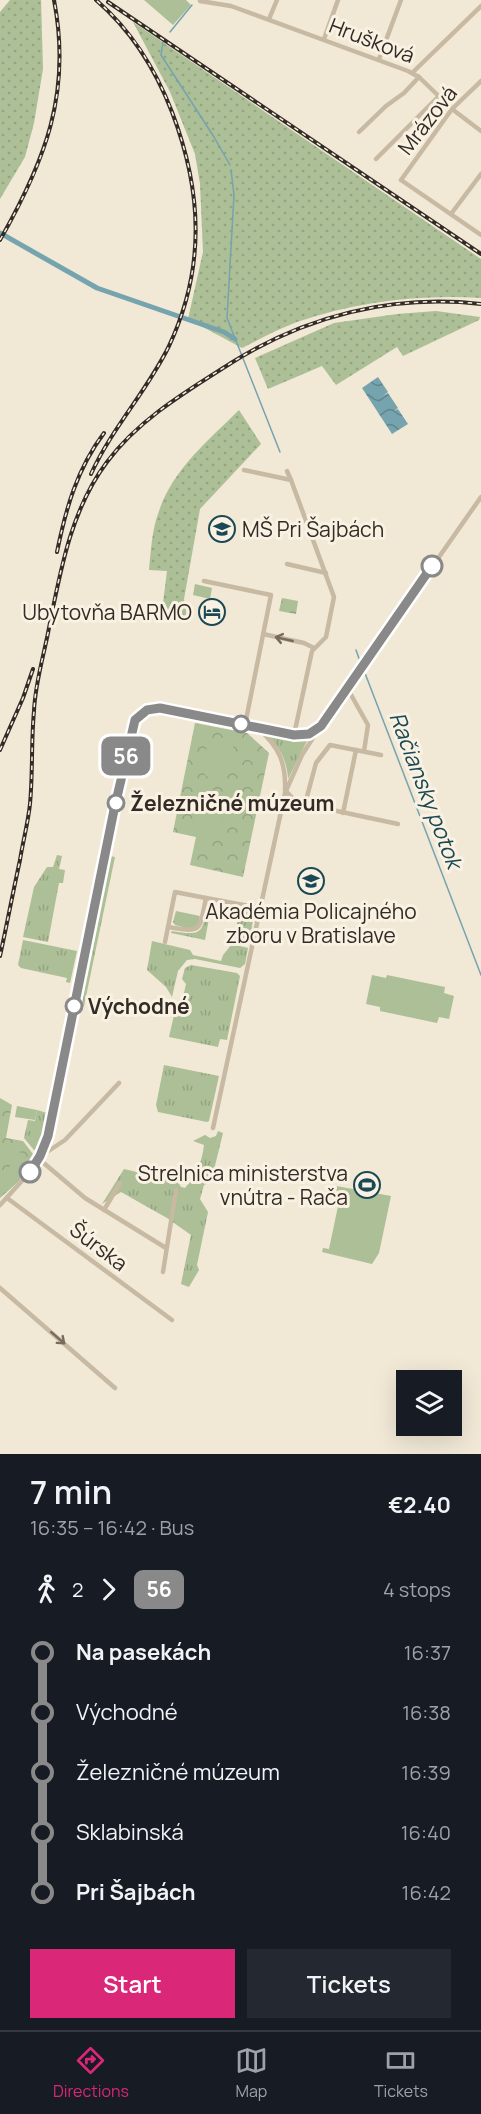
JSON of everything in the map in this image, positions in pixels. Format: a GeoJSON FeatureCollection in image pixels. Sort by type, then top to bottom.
{"type":"FeatureCollection","features":[{"type":"Feature","properties":{"kind":"street"},"geometry":{"type":"LineString","coordinates":[[269,20],[277,0]]}},
{"type":"Feature","properties":{"kind":"street"},"geometry":{"type":"LineString","coordinates":[[324,39],[338,0]]}},
{"type":"Feature","properties":{"kind":"street"},"geometry":{"type":"LineString","coordinates":[[379,59],[401,0]]}},
{"type":"Feature","properties":{"kind":"street","name":"Hrušková"},"geometry":{"type":"LineString","coordinates":[[200,1],[231,6],[412,73],[452,109],[481,131]]}},
{"type":"Feature","properties":{"kind":"street"},"geometry":{"type":"LineString","coordinates":[[412,73],[481,6]]}},
{"type":"Feature","properties":{"kind":"street"},"geometry":{"type":"LineString","coordinates":[[359,132],[419,77]]}},
{"type":"Feature","properties":{"kind":"street","name":"Mrázová"},"geometry":{"type":"LineString","coordinates":[[451,214],[424,198],[401,180],[452,109],[481,81]]}},
{"type":"Feature","properties":{"kind":"street"},"geometry":{"type":"LineString","coordinates":[[375,159],[440,96]]}},
{"type":"Feature","properties":{"kind":"street"},"geometry":{"type":"LineString","coordinates":[[481,174],[451,214],[481,235]]}},
{"type":"Feature","properties":{"kind":"street"},"geometry":{"type":"LineString","coordinates":[[243,470],[291,480]]}},
{"type":"Feature","properties":{"kind":"street"},"geometry":{"type":"LineString","coordinates":[[287,471],[334,597],[326,637],[314,648],[294,735]]}},
{"type":"Feature","properties":{"kind":"street"},"geometry":{"type":"LineString","coordinates":[[285,792],[302,756],[318,730],[481,497]]}},
{"type":"Feature","properties":{"kind":"street"},"geometry":{"type":"LineString","coordinates":[[287,564],[326,573]]}},
{"type":"Feature","properties":{"kind":"street"},"geometry":{"type":"LineString","coordinates":[[204,581],[271,595],[245,725]]}},
{"type":"Feature","properties":{"kind":"street"},"geometry":{"type":"LineString","coordinates":[[263,634],[304,643],[314,648]]}},
{"type":"Feature","properties":{"kind":"street"},"geometry":{"type":"LineString","coordinates":[[346,690],[368,725],[364,751]]}},
{"type":"Feature","properties":{"kind":"street"},"geometry":{"type":"LineString","coordinates":[[0,1205],[30,1172],[40,1157],[48,1136],[133,724],[138,716],[147,710],[167,708],[294,735],[305,735],[318,730]]}},
{"type":"Feature","properties":{"kind":"street"},"geometry":{"type":"LineString","coordinates":[[213,1128],[285,792],[282,759],[274,744],[257,728]]}},
{"type":"Feature","properties":{"kind":"street"},"geometry":{"type":"LineString","coordinates":[[304,804],[316,763],[329,746],[381,755]]}},
{"type":"Feature","properties":{"kind":"street"},"geometry":{"type":"LineString","coordinates":[[343,813],[356,750]]}},
{"type":"Feature","properties":{"kind":"street"},"geometry":{"type":"LineString","coordinates":[[285,792],[296,802],[398,824]]}},
{"type":"Feature","properties":{"kind":"street"},"geometry":{"type":"LineString","coordinates":[[165,942],[175,892],[260,908]]}},
{"type":"Feature","properties":{"kind":"street"},"geometry":{"type":"LineString","coordinates":[[168,927],[195,930],[200,925],[206,898]]}},
{"type":"Feature","properties":{"kind":"street"},"geometry":{"type":"LineString","coordinates":[[40,1157],[65,1140],[119,1083]]}},
{"type":"Feature","properties":{"kind":"street"},"geometry":{"type":"LineString","coordinates":[[40,1157],[85,1198],[166,1248]]}},
{"type":"Feature","properties":{"kind":"street"},"geometry":{"type":"LineString","coordinates":[[104,1210],[120,1184]]}},
{"type":"Feature","properties":{"kind":"street"},"geometry":{"type":"LineString","coordinates":[[163,1272],[176,1190]]}},
{"type":"Feature","properties":{"kind":"street","name":"Šúrska"},"geometry":{"type":"LineString","coordinates":[[7,1198],[172,1320]]}},
{"type":"Feature","properties":{"kind":"street"},"geometry":{"type":"LineString","coordinates":[[0,1288],[115,1388]]}},
{"type":"Feature","properties":{"kind":"green space"},"geometry":{"type":"Polygon","coordinates":[[[10,0],[41,0],[43,69],[34,123],[25,157],[0,199],[0,12],[10,0]]]}},
{"type":"Feature","properties":{"kind":"green space"},"geometry":{"type":"Polygon","coordinates":[[[144,0],[186,0],[191,5],[173,25],[144,0]]]}},
{"type":"Feature","properties":{"kind":"green space"},"geometry":{"type":"Polygon","coordinates":[[[133,22],[481,259],[481,298],[435,297],[388,301],[342,309],[297,322],[242,348],[188,319],[203,252],[200,184],[195,154],[170,92],[133,22]]]}},
{"type":"Feature","properties":{"kind":"green space"},"geometry":{"type":"Polygon","coordinates":[[[436,311],[480,317],[479,320],[403,356],[397,347],[336,385],[322,366],[268,389],[255,358],[334,323],[436,311]]]}},
{"type":"Feature","properties":{"kind":"green space"},"geometry":{"type":"Polygon","coordinates":[[[239,410],[261,444],[200,509],[184,599],[187,616],[162,611],[167,571],[149,570],[153,532],[159,511],[165,496],[183,468],[239,410]]]}},
{"type":"Feature","properties":{"kind":"green space"},"geometry":{"type":"Polygon","coordinates":[[[195,584],[212,588],[210,599],[193,595],[195,584]]]}},
{"type":"Feature","properties":{"kind":"green space"},"geometry":{"type":"Polygon","coordinates":[[[282,598],[298,601],[296,614],[279,611],[282,598]]]}},
{"type":"Feature","properties":{"kind":"green space"},"geometry":{"type":"Polygon","coordinates":[[[195,723],[247,733],[269,753],[243,877],[190,865],[196,837],[173,832],[195,723]]]}},
{"type":"Feature","properties":{"kind":"green space"},"geometry":{"type":"Polygon","coordinates":[[[266,733],[308,739],[288,779],[282,754],[266,733]]]}},
{"type":"Feature","properties":{"kind":"green space"},"geometry":{"type":"Polygon","coordinates":[[[214,738],[230,743],[236,754],[233,767],[222,780],[206,776],[201,769],[209,740],[214,738]]]}},
{"type":"Feature","properties":{"kind":"green space"},"geometry":{"type":"Polygon","coordinates":[[[199,787],[229,793],[226,809],[196,803],[199,787]]]}},
{"type":"Feature","properties":{"kind":"green space"},"geometry":{"type":"Polygon","coordinates":[[[195,805],[224,811],[218,841],[189,835],[195,805]]]}},
{"type":"Feature","properties":{"kind":"green space"},"geometry":{"type":"Polygon","coordinates":[[[57,855],[62,856],[59,869],[65,870],[63,883],[59,883],[48,942],[23,937],[34,887],[47,867],[53,867],[57,855]]]}},
{"type":"Feature","properties":{"kind":"green space"},"geometry":{"type":"Polygon","coordinates":[[[110,856],[115,857],[84,1006],[80,1006],[78,999],[106,865],[110,856]]]}},
{"type":"Feature","properties":{"kind":"green space"},"geometry":{"type":"Polygon","coordinates":[[[208,902],[214,902],[216,910],[210,913],[205,940],[171,933],[172,931],[191,933],[200,930],[208,902]]]}},
{"type":"Feature","properties":{"kind":"green space"},"geometry":{"type":"Polygon","coordinates":[[[241,907],[249,908],[254,914],[249,944],[235,941],[234,937],[241,907]]]}},
{"type":"Feature","properties":{"kind":"green space"},"geometry":{"type":"Polygon","coordinates":[[[176,911],[200,916],[198,925],[190,929],[175,925],[173,922],[176,911]]]}},
{"type":"Feature","properties":{"kind":"green space"},"geometry":{"type":"Polygon","coordinates":[[[23,940],[77,951],[70,983],[66,982],[67,978],[21,968],[18,965],[23,940]]]}},
{"type":"Feature","properties":{"kind":"green space"},"geometry":{"type":"Polygon","coordinates":[[[152,941],[190,950],[193,955],[221,961],[232,944],[248,948],[245,964],[240,968],[195,959],[187,960],[178,971],[172,997],[166,987],[147,970],[152,941]]]}},
{"type":"Feature","properties":{"kind":"green space"},"geometry":{"type":"Polygon","coordinates":[[[191,965],[237,973],[240,976],[227,1040],[220,1039],[218,1047],[169,1037],[177,1002],[183,997],[186,984],[182,979],[185,968],[191,965]]]}},
{"type":"Feature","properties":{"kind":"green space"},"geometry":{"type":"Polygon","coordinates":[[[372,975],[386,978],[387,975],[445,987],[444,993],[454,996],[449,1019],[439,1017],[437,1023],[380,1011],[380,1007],[366,1004],[372,975]]]}},
{"type":"Feature","properties":{"kind":"green space"},"geometry":{"type":"Polygon","coordinates":[[[164,1065],[219,1076],[209,1121],[158,1112],[156,1105],[164,1065]]]}},
{"type":"Feature","properties":{"kind":"green space"},"geometry":{"type":"Polygon","coordinates":[[[0,1098],[12,1105],[6,1138],[23,1141],[36,1158],[17,1183],[0,1198],[0,1098]]]}},
{"type":"Feature","properties":{"kind":"green space"},"geometry":{"type":"Polygon","coordinates":[[[17,1106],[37,1110],[35,1120],[15,1117],[17,1106]]]}},
{"type":"Feature","properties":{"kind":"green space"},"geometry":{"type":"Polygon","coordinates":[[[37,1110],[47,1113],[49,1118],[41,1148],[34,1150],[24,1138],[28,1120],[35,1121],[37,1110]]]}},
{"type":"Feature","properties":{"kind":"green space"},"geometry":{"type":"Polygon","coordinates":[[[218,1131],[223,1133],[211,1182],[204,1185],[200,1199],[208,1212],[197,1265],[199,1270],[189,1287],[181,1284],[191,1235],[167,1218],[121,1192],[102,1204],[124,1169],[178,1182],[181,1187],[185,1188],[196,1173],[203,1151],[204,1145],[193,1141],[205,1135],[210,1138],[216,1136],[218,1131]]]}},
{"type":"Feature","properties":{"kind":"green space"},"geometry":{"type":"Polygon","coordinates":[[[14,1151],[23,1153],[17,1172],[9,1169],[14,1151]]]}},
{"type":"Feature","properties":{"kind":"green space"},"geometry":{"type":"Polygon","coordinates":[[[336,1186],[391,1196],[379,1253],[372,1264],[322,1252],[323,1248],[329,1249],[341,1192],[335,1190],[336,1186]]]}},
{"type":"Feature","properties":{"kind":"water"},"geometry":{"type":"Polygon","coordinates":[[[378,377],[388,392],[383,396],[388,393],[398,408],[394,411],[398,409],[408,424],[392,434],[362,388],[378,377]]]}},
{"type":"Feature","properties":{"kind":"waterway","name":"Račiansky potok"},"geometry":{"type":"LineString","coordinates":[[170,32],[192,5]]}},
{"type":"Feature","properties":{"kind":"waterway","name":"Račiansky potok"},"geometry":{"type":"LineString","coordinates":[[163,42],[161,55],[230,165]]}},
{"type":"Feature","properties":{"kind":"waterway","name":"Račiansky potok"},"geometry":{"type":"LineString","coordinates":[[231,170],[234,195],[227,318],[280,452]]}},
{"type":"Feature","properties":{"kind":"waterway"},"geometry":{"type":"LineString","coordinates":[[0,233],[97,288],[224,332],[235,339]]}},
{"type":"Feature","properties":{"kind":"waterway","name":"Račiansky potok"},"geometry":{"type":"LineString","coordinates":[[356,650],[361,664]]}},
{"type":"Feature","properties":{"kind":"waterway","name":"Račiansky potok"},"geometry":{"type":"LineString","coordinates":[[363,668],[481,975]]}},
{"type":"Feature","properties":{"kind":"railway"},"geometry":{"type":"LineString","coordinates":[[0,240],[30,182],[51,125],[57,96],[59,66],[59,34],[54,0]]}},
{"type":"Feature","properties":{"kind":"railway"},"geometry":{"type":"LineString","coordinates":[[91,474],[99,457],[169,346],[181,317],[189,287],[196,229],[189,171],[172,112],[158,80],[141,51],[121,24],[96,0]]}},
{"type":"Feature","properties":{"kind":"railway"},"geometry":{"type":"LineString","coordinates":[[108,2],[481,254]]}},
{"type":"Feature","properties":{"kind":"railway"},"geometry":{"type":"LineString","coordinates":[[0,956],[29,811],[36,691],[57,588],[75,522],[94,481],[107,462],[134,432],[164,407],[231,363],[289,333],[351,312],[383,306],[415,302],[481,304]]}},
{"type":"Feature","properties":{"kind":"railway"},"geometry":{"type":"LineString","coordinates":[[57,552],[74,490],[87,461],[104,433]]}},
{"type":"Feature","properties":{"kind":"railway"},"geometry":{"type":"LineString","coordinates":[[0,750],[33,669]]}},
{"type":"Feature","properties":{"kind":"bus line","name":"56"},"geometry":{"type":"LineString","coordinates":[[30,1172],[48,1136],[114,810],[135,720],[147,710],[167,708],[294,735],[305,735],[318,730],[432,566]]}},
{"type":"Feature","properties":{"kind":"place","name":"MŠ Pri Šajbách"},"geometry":{"type":"Point","coordinates":[222,529]}},
{"type":"Feature","properties":{"kind":"place","name":"Ubytovňa BARMO"},"geometry":{"type":"Point","coordinates":[212,612]}},
{"type":"Feature","properties":{"kind":"place","name":"Železničné múzeum"},"geometry":{"type":"Point","coordinates":[116,803]}},
{"type":"Feature","properties":{"kind":"place","name":"Akadémia Policajného zboru v Bratislave"},"geometry":{"type":"Point","coordinates":[311,881]}},
{"type":"Feature","properties":{"kind":"place","name":"Východné"},"geometry":{"type":"Point","coordinates":[74,1006]}},
{"type":"Feature","properties":{"kind":"place","name":"Strelnica ministerstva vnútra - Rača"},"geometry":{"type":"Point","coordinates":[367,1185]}}]}
